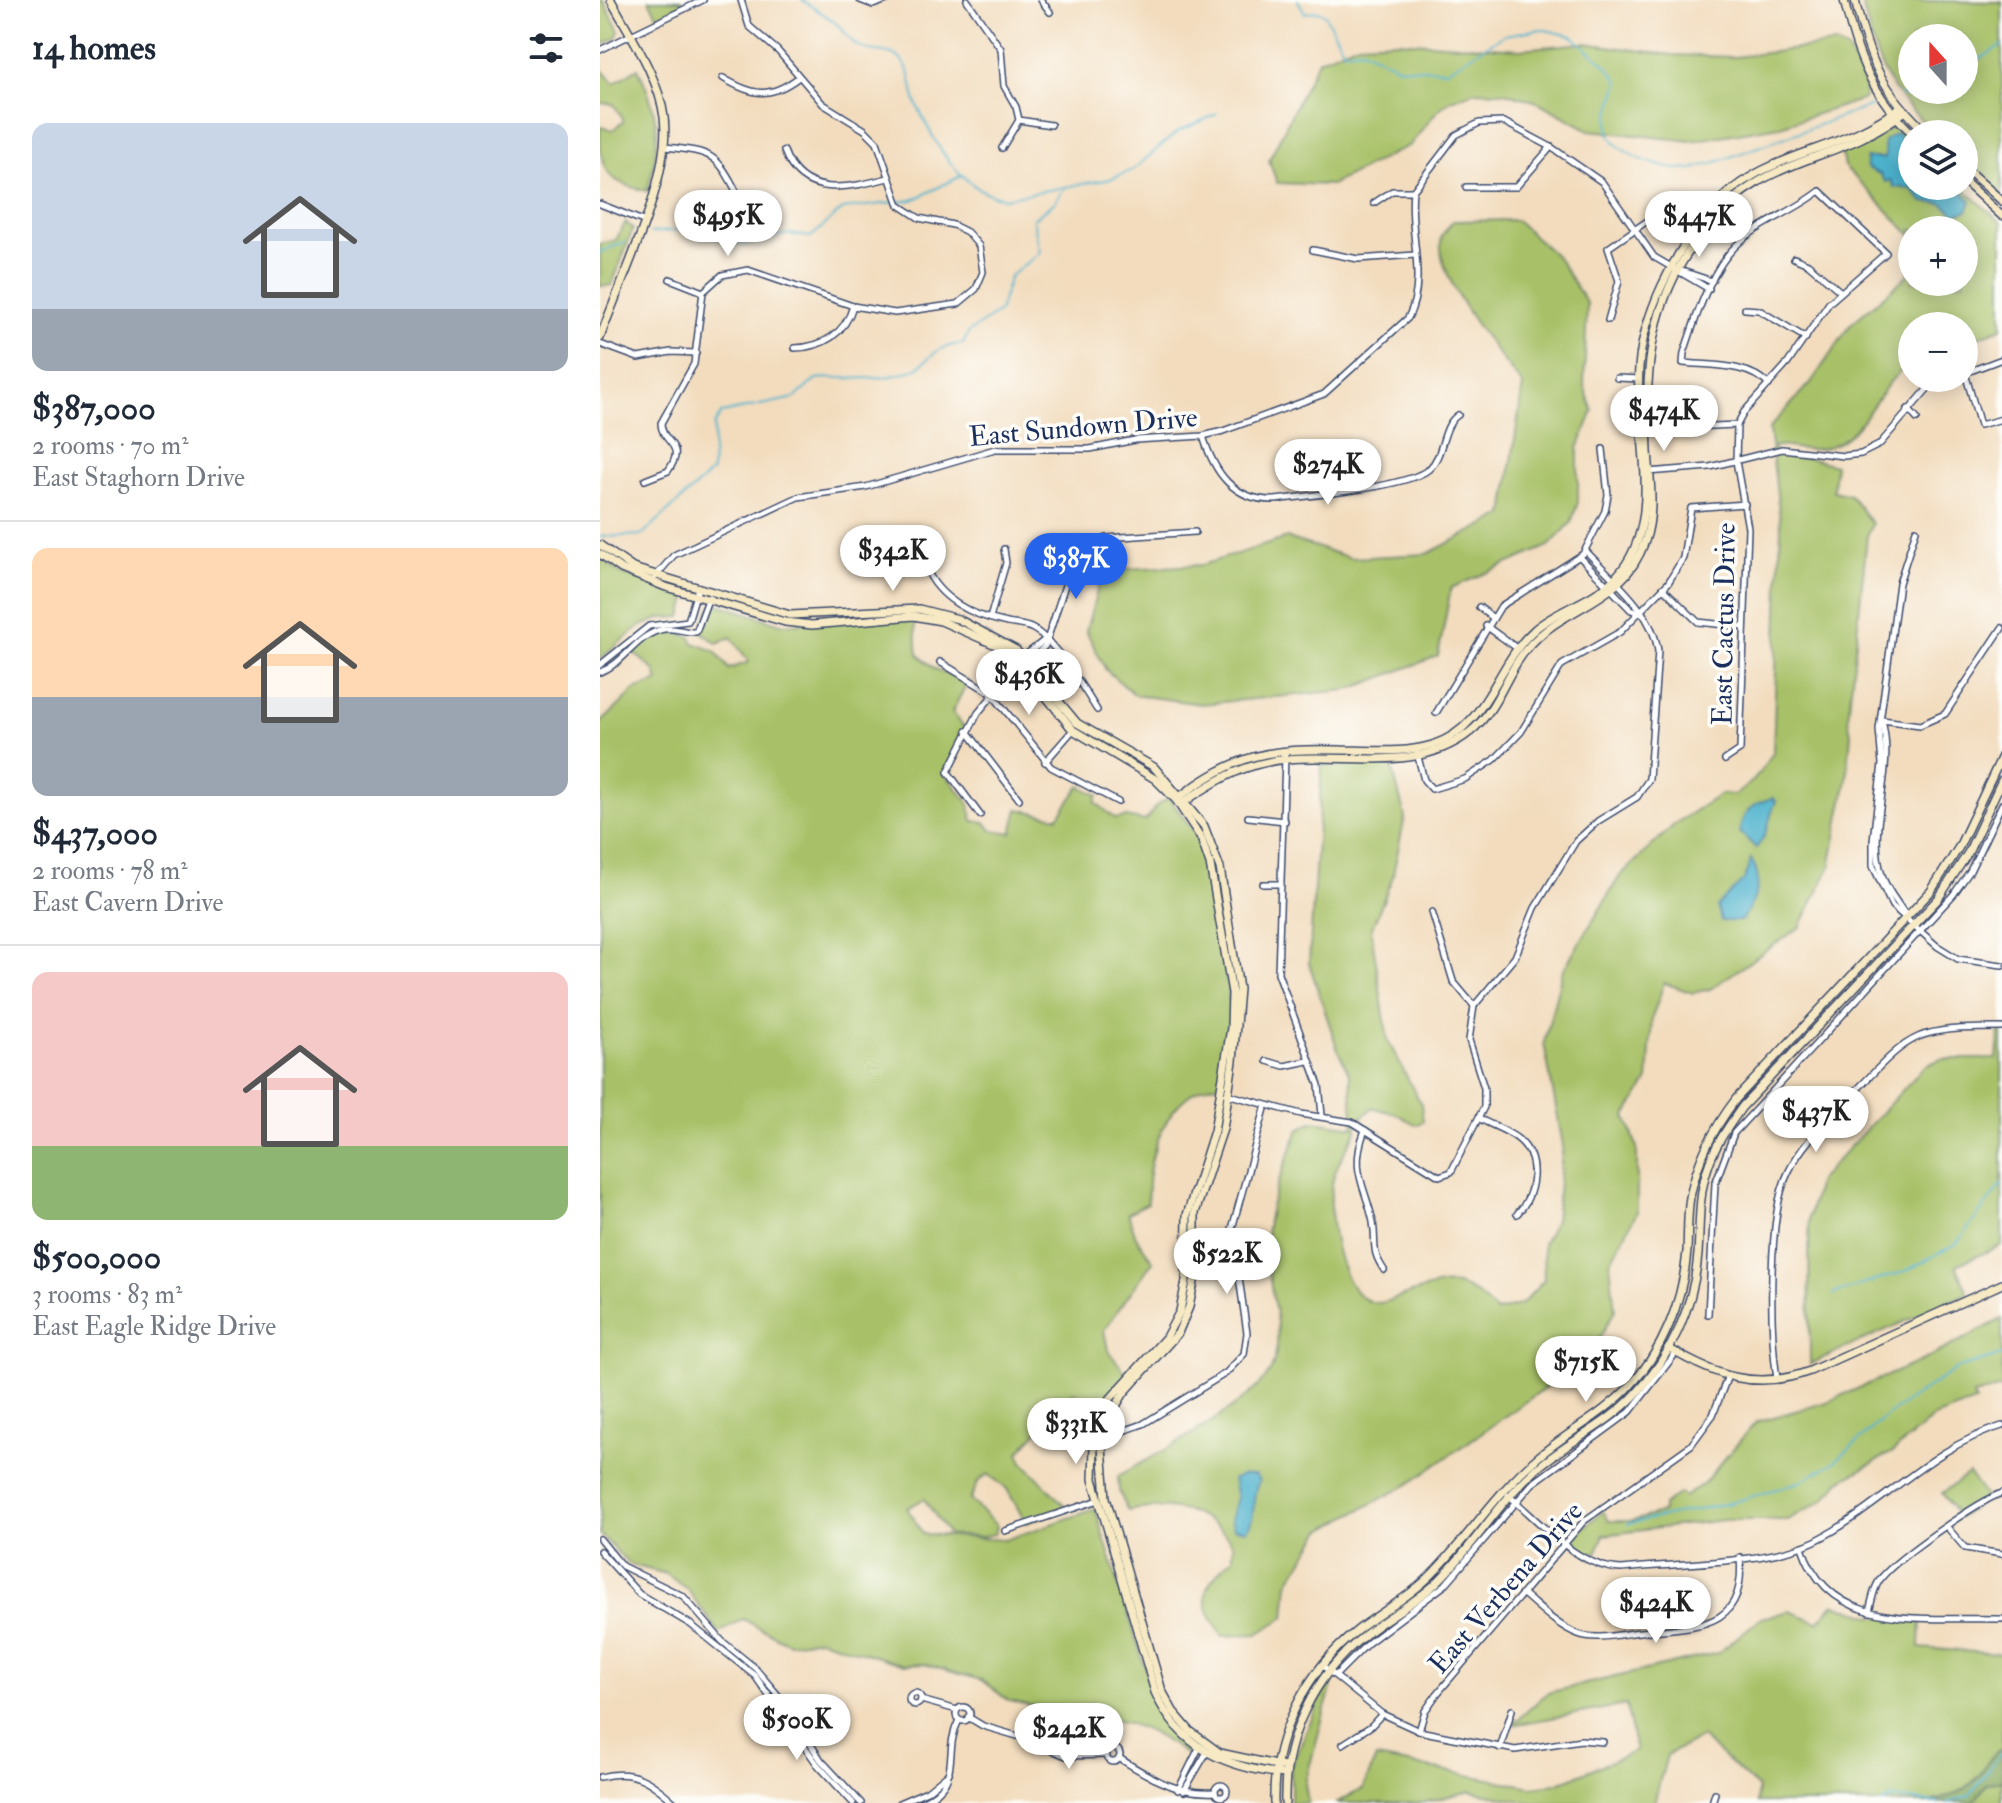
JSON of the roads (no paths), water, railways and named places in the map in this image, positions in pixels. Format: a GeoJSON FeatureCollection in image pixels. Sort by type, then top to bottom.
{"type":"FeatureCollection","features":[{"type":"Feature","properties":{"kind":"street"},"geometry":{"type":"LineString","coordinates":[[611,0],[662,105],[665,147],[643,221],[600,341],[638,358],[671,352],[696,353]]}},
{"type":"Feature","properties":{"kind":"street"},"geometry":{"type":"LineString","coordinates":[[600,50],[703,0]]}},
{"type":"Feature","properties":{"kind":"street"},"geometry":{"type":"LineString","coordinates":[[645,480],[663,475],[673,463],[675,450],[662,432],[661,423],[692,368],[703,292],[722,275],[748,270],[853,306],[895,313],[953,306],[967,299],[980,281],[983,262],[971,235],[953,225],[911,215],[898,203],[881,150],[871,135],[823,104],[772,45],[749,26],[741,0]]}},
{"type":"Feature","properties":{"kind":"street"},"geometry":{"type":"LineString","coordinates":[[860,0],[873,5],[887,0]]}},
{"type":"Feature","properties":{"kind":"street"},"geometry":{"type":"LineString","coordinates":[[967,0],[1001,49],[1004,86],[1016,107],[1019,120],[1002,148]]}},
{"type":"Feature","properties":{"kind":"street"},"geometry":{"type":"LineString","coordinates":[[1041,0],[1050,12]]}},
{"type":"Feature","properties":{"kind":"street"},"geometry":{"type":"LineString","coordinates":[[1844,0],[1861,62],[1871,83],[1899,120]]}},
{"type":"Feature","properties":{"kind":"street"},"geometry":{"type":"LineString","coordinates":[[1855,0],[1873,65],[1902,109],[1913,120]]}},
{"type":"Feature","properties":{"kind":"street"},"geometry":{"type":"LineString","coordinates":[[723,78],[743,90],[762,95],[779,91],[799,77]]}},
{"type":"Feature","properties":{"kind":"street"},"geometry":{"type":"LineString","coordinates":[[1180,801],[1228,764],[1285,755],[1417,753],[1448,746],[1477,726],[1495,704],[1521,651],[1629,572],[1645,539],[1651,510],[1639,379],[1645,333],[1676,268],[1707,214],[1750,176],[1794,154],[1862,134],[1902,109]]}},
{"type":"Feature","properties":{"kind":"street"},"geometry":{"type":"LineString","coordinates":[[1019,120],[1051,125]]}},
{"type":"Feature","properties":{"kind":"street"},"geometry":{"type":"LineString","coordinates":[[1374,203],[1392,191],[1413,191],[1456,135],[1479,123],[1504,122],[1551,147],[1602,182],[1654,257],[1712,281]]}},
{"type":"Feature","properties":{"kind":"street"},"geometry":{"type":"LineString","coordinates":[[665,147],[702,151],[718,159],[739,197]]}},
{"type":"Feature","properties":{"kind":"street"},"geometry":{"type":"LineString","coordinates":[[1466,187],[1516,187],[1551,147]]}},
{"type":"Feature","properties":{"kind":"street"},"geometry":{"type":"LineString","coordinates":[[784,151],[797,171],[821,187],[843,189],[888,178]]}},
{"type":"Feature","properties":{"kind":"street"},"geometry":{"type":"LineString","coordinates":[[1978,180],[2002,201]]}},
{"type":"Feature","properties":{"kind":"street","name":"East Sundown Drive"},"geometry":{"type":"LineString","coordinates":[[654,578],[674,555],[798,497],[866,487],[995,449],[1080,449],[1135,440],[1203,436],[1315,399],[1341,382],[1408,318],[1416,302],[1413,191]]}},
{"type":"Feature","properties":{"kind":"street"},"geometry":{"type":"LineString","coordinates":[[1689,427],[1737,425],[1744,412],[1769,385],[1806,338],[1829,303],[1886,253],[1820,191],[1737,244],[1712,281],[1683,363],[1737,369],[1757,375],[1769,385]]}},
{"type":"Feature","properties":{"kind":"street"},"geometry":{"type":"LineString","coordinates":[[1978,194],[2002,216]]}},
{"type":"Feature","properties":{"kind":"street"},"geometry":{"type":"LineString","coordinates":[[600,204],[643,221]]}},
{"type":"Feature","properties":{"kind":"street"},"geometry":{"type":"LineString","coordinates":[[1608,320],[1619,281],[1608,248],[1656,215]]}},
{"type":"Feature","properties":{"kind":"street"},"geometry":{"type":"LineString","coordinates":[[1313,250],[1358,259],[1415,255]]}},
{"type":"Feature","properties":{"kind":"street"},"geometry":{"type":"LineString","coordinates":[[1794,258],[1808,264],[1841,292]]}},
{"type":"Feature","properties":{"kind":"street"},"geometry":{"type":"LineString","coordinates":[[1676,268],[1684,277],[1709,289]]}},
{"type":"Feature","properties":{"kind":"street"},"geometry":{"type":"LineString","coordinates":[[1646,472],[1646,367],[1676,268]]}},
{"type":"Feature","properties":{"kind":"street"},"geometry":{"type":"LineString","coordinates":[[670,279],[703,292]]}},
{"type":"Feature","properties":{"kind":"street"},"geometry":{"type":"LineString","coordinates":[[795,348],[819,344],[838,334],[853,306]]}},
{"type":"Feature","properties":{"kind":"street"},"geometry":{"type":"LineString","coordinates":[[1745,309],[1759,310],[1806,338]]}},
{"type":"Feature","properties":{"kind":"street"},"geometry":{"type":"LineString","coordinates":[[1978,368],[2002,359]]}},
{"type":"Feature","properties":{"kind":"street"},"geometry":{"type":"LineString","coordinates":[[1617,378],[1639,379]]}},
{"type":"Feature","properties":{"kind":"street"},"geometry":{"type":"LineString","coordinates":[[1646,472],[1736,461],[1782,449],[1852,457],[1879,445],[1924,392]]}},
{"type":"Feature","properties":{"kind":"street"},"geometry":{"type":"LineString","coordinates":[[1970,392],[1980,425],[2002,419]]}},
{"type":"Feature","properties":{"kind":"street"},"geometry":{"type":"LineString","coordinates":[[1908,409],[1917,419]]}},
{"type":"Feature","properties":{"kind":"street"},"geometry":{"type":"LineString","coordinates":[[1203,436],[1210,459],[1227,483],[1255,498],[1275,500],[1415,478],[1436,462],[1449,424],[1458,415]]}},
{"type":"Feature","properties":{"kind":"street","name":"East Cactus Drive"},"geometry":{"type":"LineString","coordinates":[[1725,760],[1740,750],[1748,528],[1736,461],[1737,425]]}},
{"type":"Feature","properties":{"kind":"street"},"geometry":{"type":"LineString","coordinates":[[1436,713],[1492,617],[1520,591],[1580,557],[1585,550],[1605,511],[1608,495],[1603,449]]}},
{"type":"Feature","properties":{"kind":"street"},"geometry":{"type":"LineString","coordinates":[[1417,753],[1424,780],[1432,789],[1476,773],[1521,732],[1562,665],[1620,632],[1663,588],[1683,558],[1691,508],[1745,504]]}},
{"type":"Feature","properties":{"kind":"street"},"geometry":{"type":"LineString","coordinates":[[1916,530],[1899,583],[1882,720],[1888,763],[1875,849],[1885,885],[1907,918],[1958,959],[2002,965]]}},
{"type":"Feature","properties":{"kind":"street"},"geometry":{"type":"LineString","coordinates":[[980,815],[948,772],[967,731],[992,694],[1047,639],[1071,567],[1090,543],[1107,538],[1195,532]]}},
{"type":"Feature","properties":{"kind":"street"},"geometry":{"type":"LineString","coordinates":[[600,545],[622,563],[654,578]]}},
{"type":"Feature","properties":{"kind":"street"},"geometry":{"type":"LineString","coordinates":[[990,618],[1006,563],[1004,549]]}},
{"type":"Feature","properties":{"kind":"street"},"geometry":{"type":"LineString","coordinates":[[1585,550],[1612,585]]}},
{"type":"Feature","properties":{"kind":"street"},"geometry":{"type":"LineString","coordinates":[[600,554],[621,569],[794,624],[899,615],[929,618],[998,646],[1023,661],[1077,723],[1154,767],[1180,801],[1201,838],[1210,864],[1232,993],[1224,1094],[1187,1215],[1186,1281],[1180,1311],[1166,1337],[1121,1384],[1102,1430],[1092,1466],[1155,1692],[1170,1720],[1204,1748],[1285,1770]]}},
{"type":"Feature","properties":{"kind":"street"},"geometry":{"type":"LineString","coordinates":[[1224,1094],[1352,1122],[1417,1164],[1447,1176],[1480,1119],[1484,1088],[1469,1040],[1474,1006],[1515,957],[1535,908],[1576,841],[1598,821],[1637,797],[1649,779],[1658,651],[1654,630],[1612,585],[1580,557]]}},
{"type":"Feature","properties":{"kind":"street"},"geometry":{"type":"LineString","coordinates":[[926,568],[932,584],[946,597],[990,618],[1034,629],[1056,646],[1068,670],[1097,710]]}},
{"type":"Feature","properties":{"kind":"street"},"geometry":{"type":"LineString","coordinates":[[1663,588],[1698,622],[1744,627]]}},
{"type":"Feature","properties":{"kind":"street"},"geometry":{"type":"LineString","coordinates":[[684,630],[697,592]]}},
{"type":"Feature","properties":{"kind":"street"},"geometry":{"type":"LineString","coordinates":[[602,668],[649,634],[666,629],[696,632],[709,596]]}},
{"type":"Feature","properties":{"kind":"street"},"geometry":{"type":"LineString","coordinates":[[1479,607],[1492,617]]}},
{"type":"Feature","properties":{"kind":"street"},"geometry":{"type":"LineString","coordinates":[[690,613],[702,617]]}},
{"type":"Feature","properties":{"kind":"street"},"geometry":{"type":"LineString","coordinates":[[602,668],[649,626],[685,622]]}},
{"type":"Feature","properties":{"kind":"street"},"geometry":{"type":"LineString","coordinates":[[1486,626],[1521,651]]}},
{"type":"Feature","properties":{"kind":"street"},"geometry":{"type":"LineString","coordinates":[[1882,720],[1920,725],[1945,714],[2002,628]]}},
{"type":"Feature","properties":{"kind":"street"},"geometry":{"type":"LineString","coordinates":[[1023,661],[1073,730],[1155,779],[1180,801]]}},
{"type":"Feature","properties":{"kind":"street"},"geometry":{"type":"LineString","coordinates":[[940,662],[992,694],[1045,762],[1118,802]]}},
{"type":"Feature","properties":{"kind":"street"},"geometry":{"type":"LineString","coordinates":[[1045,762],[1073,730]]}},
{"type":"Feature","properties":{"kind":"street"},"geometry":{"type":"LineString","coordinates":[[967,731],[1019,799]]}},
{"type":"Feature","properties":{"kind":"street"},"geometry":{"type":"LineString","coordinates":[[1285,755],[1278,973],[1319,1085],[1322,1115]]}},
{"type":"Feature","properties":{"kind":"street"},"geometry":{"type":"LineString","coordinates":[[1285,1803],[1285,1770],[1302,1717],[1329,1670],[1445,1585],[1537,1457],[1599,1414],[1629,1388],[1660,1344],[1682,1285],[1690,1197],[1705,1146],[1715,1128],[1736,1099],[1931,891],[1959,847],[2002,756]]}},
{"type":"Feature","properties":{"kind":"street"},"geometry":{"type":"LineString","coordinates":[[1274,1803],[1275,1769],[1293,1714],[1358,1630],[1424,1582],[1536,1469],[1635,1395],[1672,1351],[1693,1287],[1699,1201],[1721,1136],[1742,1107],[1918,928],[1957,870],[2002,780]]}},
{"type":"Feature","properties":{"kind":"street"},"geometry":{"type":"LineString","coordinates":[[1708,1314],[1715,1184],[1734,1133],[1970,871],[2002,804]]}},
{"type":"Feature","properties":{"kind":"street"},"geometry":{"type":"LineString","coordinates":[[1248,817],[1285,821]]}},
{"type":"Feature","properties":{"kind":"street"},"geometry":{"type":"LineString","coordinates":[[1263,884],[1281,884]]}},
{"type":"Feature","properties":{"kind":"street"},"geometry":{"type":"LineString","coordinates":[[1432,912],[1453,981],[1474,1006]]}},
{"type":"Feature","properties":{"kind":"street"},"geometry":{"type":"LineString","coordinates":[[1777,1380],[1773,1355],[1775,1226],[1779,1198],[1800,1151],[1908,1040],[1938,1029],[2002,1028]]}},
{"type":"Feature","properties":{"kind":"street"},"geometry":{"type":"LineString","coordinates":[[1267,1061],[1284,1066],[1308,1061]]}},
{"type":"Feature","properties":{"kind":"street"},"geometry":{"type":"LineString","coordinates":[[1102,1430],[1123,1431],[1143,1424],[1226,1373],[1244,1354],[1247,1333],[1232,1229],[1266,1105]]}},
{"type":"Feature","properties":{"kind":"street"},"geometry":{"type":"LineString","coordinates":[[1480,1119],[1515,1137],[1530,1155],[1534,1169],[1529,1200],[1517,1214]]}},
{"type":"Feature","properties":{"kind":"street"},"geometry":{"type":"LineString","coordinates":[[1365,1130],[1356,1155],[1357,1165],[1373,1222],[1372,1249],[1384,1270]]}},
{"type":"Feature","properties":{"kind":"street"},"geometry":{"type":"LineString","coordinates":[[1660,1344],[1727,1378],[1777,1380],[1810,1371],[2002,1284]]}},
{"type":"Feature","properties":{"kind":"street","name":"East Verbena Drive"},"geometry":{"type":"LineString","coordinates":[[1419,1731],[1425,1711],[1437,1694],[1564,1542],[1594,1513],[1691,1445],[1713,1415],[1727,1378]]}},
{"type":"Feature","properties":{"kind":"street"},"geometry":{"type":"LineString","coordinates":[[1510,1496],[1595,1565],[1612,1568],[1740,1557],[1802,1547],[1830,1533],[1965,1438],[2002,1426]]}},
{"type":"Feature","properties":{"kind":"street"},"geometry":{"type":"LineString","coordinates":[[1869,1612],[1881,1578],[1947,1527],[2002,1493]]}},
{"type":"Feature","properties":{"kind":"street"},"geometry":{"type":"LineString","coordinates":[[1005,1531],[1102,1499]]}},
{"type":"Feature","properties":{"kind":"street"},"geometry":{"type":"LineString","coordinates":[[1947,1527],[1965,1548],[2002,1554]]}},
{"type":"Feature","properties":{"kind":"street"},"geometry":{"type":"LineString","coordinates":[[600,1539],[622,1566],[683,1596],[776,1696],[804,1737],[861,1803]]}},
{"type":"Feature","properties":{"kind":"street"},"geometry":{"type":"LineString","coordinates":[[1802,1547],[1810,1571],[1828,1593],[1849,1606],[1869,1612],[2002,1619]]}},
{"type":"Feature","properties":{"kind":"street"},"geometry":{"type":"LineString","coordinates":[[600,1551],[639,1594],[690,1624],[741,1660]]}},
{"type":"Feature","properties":{"kind":"street"},"geometry":{"type":"LineString","coordinates":[[1523,1594],[1558,1623],[1589,1637],[1703,1625],[1722,1615],[1733,1603],[1741,1584],[1740,1557]]}},
{"type":"Feature","properties":{"kind":"street"},"geometry":{"type":"LineString","coordinates":[[1329,1670],[1382,1714],[1419,1731],[1500,1748],[1603,1742]]}},
{"type":"Feature","properties":{"kind":"street"},"geometry":{"type":"LineString","coordinates":[[776,1696],[799,1740],[853,1803]]}},
{"type":"Feature","properties":{"kind":"street"},"geometry":{"type":"LineString","coordinates":[[921,1700],[957,1710],[967,1709],[968,1717]]}},
{"type":"Feature","properties":{"kind":"street"},"geometry":{"type":"LineString","coordinates":[[919,1803],[944,1786],[951,1768],[952,1739],[959,1720],[957,1710]]}},
{"type":"Feature","properties":{"kind":"street"},"geometry":{"type":"LineString","coordinates":[[1500,1748],[1512,1710]]}},
{"type":"Feature","properties":{"kind":"street"},"geometry":{"type":"LineString","coordinates":[[1343,1744],[1371,1726],[1382,1714]]}},
{"type":"Feature","properties":{"kind":"street"},"geometry":{"type":"LineString","coordinates":[[959,1720],[968,1717],[983,1726],[1031,1740],[1040,1738],[1042,1746],[1066,1756],[1107,1755],[1115,1749],[1119,1758],[1160,1784],[1181,1791],[1215,1792]]}},
{"type":"Feature","properties":{"kind":"street"},"geometry":{"type":"LineString","coordinates":[[1181,1791],[1204,1748]]}},
{"type":"Feature","properties":{"kind":"street"},"geometry":{"type":"LineString","coordinates":[[1107,1755],[1113,1762],[1119,1758]]}},
{"type":"Feature","properties":{"kind":"street"},"geometry":{"type":"LineString","coordinates":[[899,1803],[933,1787],[951,1768]]}},
{"type":"Feature","properties":{"kind":"street"},"geometry":{"type":"LineString","coordinates":[[600,1777],[616,1773],[644,1778],[675,1803]]}},
{"type":"Feature","properties":{"kind":"street"},"geometry":{"type":"LineString","coordinates":[[1712,1803],[1715,1793]]}},
{"type":"Feature","properties":{"kind":"water"},"geometry":{"type":"Polygon","coordinates":[[[1898,134],[1898,187],[1894,187],[1891,180],[1886,182],[1880,174],[1867,168],[1866,158],[1885,158],[1884,141],[1898,134]]]}},
{"type":"Feature","properties":{"kind":"water"},"geometry":{"type":"Polygon","coordinates":[[[1921,200],[1971,201],[1967,211],[1956,214],[1942,203],[1921,200]]]}},
{"type":"Feature","properties":{"kind":"water"},"geometry":{"type":"Polygon","coordinates":[[[1773,798],[1776,801],[1766,832],[1756,848],[1740,832],[1743,818],[1755,805],[1773,798]]]}},
{"type":"Feature","properties":{"kind":"water"},"geometry":{"type":"Polygon","coordinates":[[[1751,859],[1758,882],[1751,905],[1741,921],[1721,921],[1717,906],[1744,880],[1751,859]]]}},
{"type":"Feature","properties":{"kind":"water"},"geometry":{"type":"Polygon","coordinates":[[[1255,1475],[1259,1481],[1247,1530],[1234,1528],[1231,1520],[1237,1498],[1233,1479],[1255,1475]]]}},
{"type":"Feature","properties":{"kind":"waterway"},"geometry":{"type":"LineString","coordinates":[[802,0],[833,21],[858,46],[898,57],[909,72],[923,117],[950,162],[974,185],[1004,198],[1110,179],[1133,170],[1177,132],[1217,114]]}},
{"type":"Feature","properties":{"kind":"waterway"},"geometry":{"type":"LineString","coordinates":[[1298,0],[1305,13],[1318,11],[1325,15],[1344,51],[1362,49],[1399,67],[1447,70],[1504,35],[1541,29],[1572,36],[1608,67],[1619,82],[1609,120],[1613,140],[1644,161],[1671,168],[1683,170],[1711,164],[1874,105]]}},
{"type":"Feature","properties":{"kind":"waterway"},"geometry":{"type":"LineString","coordinates":[[1978,60],[2002,45]]}},
{"type":"Feature","properties":{"kind":"waterway"},"geometry":{"type":"LineString","coordinates":[[650,233],[681,230],[745,245],[788,234],[811,237],[843,209],[913,200],[963,175]]}},
{"type":"Feature","properties":{"kind":"waterway"},"geometry":{"type":"LineString","coordinates":[[600,537],[642,535],[712,471],[714,425],[722,413],[795,398],[816,379],[871,378],[904,373],[920,366],[935,352],[963,344],[969,332],[999,312],[1010,276],[1040,253],[1033,219],[1054,203],[1065,187]]}},
{"type":"Feature","properties":{"kind":"waterway"},"geometry":{"type":"LineString","coordinates":[[600,252],[625,242]]}},
{"type":"Feature","properties":{"kind":"waterway"},"geometry":{"type":"LineString","coordinates":[[1833,1294],[1906,1271],[1956,1244],[2002,1184]]}},
{"type":"Feature","properties":{"kind":"waterway"},"geometry":{"type":"LineString","coordinates":[[1627,1524],[1734,1502],[1802,1481],[1833,1463],[1890,1413],[1956,1369],[2002,1355]]}},
{"type":"Feature","properties":{"kind":"waterway"},"geometry":{"type":"LineString","coordinates":[[1948,1803],[1970,1795],[2002,1752]]}},
{"type":"Feature","properties":{"kind":"waterway"},"geometry":{"type":"LineString","coordinates":[[1882,1803],[1893,1798],[1938,1803]]}}]}
